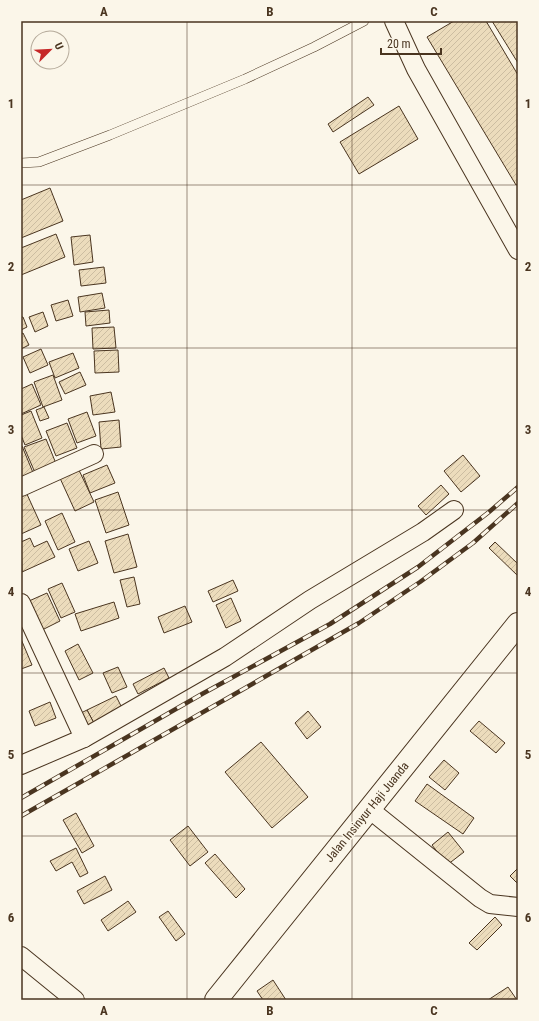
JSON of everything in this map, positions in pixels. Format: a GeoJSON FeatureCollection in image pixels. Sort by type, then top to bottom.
{"type":"FeatureCollection","features":[{"type":"Feature","properties":{"kind":"highway","name":"Jalan Insinyur Haji Juanda"},"geometry":{"type":"LineString","coordinates":[[216,1000],[518,624]]}},
{"type":"Feature","properties":{"kind":"street"},"geometry":{"type":"LineString","coordinates":[[394,21],[416,69],[518,250]]}},
{"type":"Feature","properties":{"kind":"street"},"geometry":{"type":"LineString","coordinates":[[21,487],[94,454]]}},
{"type":"Feature","properties":{"kind":"street"},"geometry":{"type":"LineString","coordinates":[[21,765],[84,738],[225,657],[310,600],[423,532],[454,510]]}},
{"type":"Feature","properties":{"kind":"street"},"geometry":{"type":"LineString","coordinates":[[21,603],[84,738]]}},
{"type":"Feature","properties":{"kind":"street"},"geometry":{"type":"LineString","coordinates":[[369,809],[480,898],[490,904],[518,907]]}},
{"type":"Feature","properties":{"kind":"street"},"geometry":{"type":"LineString","coordinates":[[21,956],[75,1000]]}},
{"type":"Feature","properties":{"kind":"lane"},"geometry":{"type":"LineString","coordinates":[[21,163],[39,162],[110,135],[245,79],[314,47],[364,21]]}},
{"type":"Feature","properties":{"kind":"building"},"geometry":{"type":"Polygon","coordinates":[[[454,21],[486,21],[518,75],[518,184],[516,185],[427,37],[454,21]]]}},
{"type":"Feature","properties":{"kind":"building"},"geometry":{"type":"Polygon","coordinates":[[[492,21],[518,21],[518,63],[492,21]]]}},
{"type":"Feature","properties":{"kind":"building"},"geometry":{"type":"Polygon","coordinates":[[[368,97],[374,105],[333,132],[328,124],[368,97]]]}},
{"type":"Feature","properties":{"kind":"building"},"geometry":{"type":"Polygon","coordinates":[[[399,106],[418,139],[359,174],[340,142],[399,106]]]}},
{"type":"Feature","properties":{"kind":"building"},"geometry":{"type":"Polygon","coordinates":[[[50,188],[63,221],[21,238],[21,200],[50,188]]]}},
{"type":"Feature","properties":{"kind":"building"},"geometry":{"type":"Polygon","coordinates":[[[56,234],[65,257],[21,275],[21,248],[56,234]]]}},
{"type":"Feature","properties":{"kind":"building"},"geometry":{"type":"Polygon","coordinates":[[[90,235],[93,262],[74,265],[71,237],[90,235]]]}},
{"type":"Feature","properties":{"kind":"building"},"geometry":{"type":"Polygon","coordinates":[[[104,267],[106,283],[81,286],[79,270],[104,267]]]}},
{"type":"Feature","properties":{"kind":"building"},"geometry":{"type":"Polygon","coordinates":[[[102,293],[105,308],[80,312],[78,297],[102,293]]]}},
{"type":"Feature","properties":{"kind":"building"},"geometry":{"type":"Polygon","coordinates":[[[68,300],[73,316],[56,321],[51,305],[68,300]]]}},
{"type":"Feature","properties":{"kind":"building"},"geometry":{"type":"Polygon","coordinates":[[[109,310],[110,323],[86,326],[85,312],[109,310]]]}},
{"type":"Feature","properties":{"kind":"building"},"geometry":{"type":"Polygon","coordinates":[[[43,312],[48,326],[35,332],[29,317],[43,312]]]}},
{"type":"Feature","properties":{"kind":"building"},"geometry":{"type":"Polygon","coordinates":[[[21,317],[23,317],[27,327],[21,330],[21,317]]]}},
{"type":"Feature","properties":{"kind":"building"},"geometry":{"type":"Polygon","coordinates":[[[114,327],[116,348],[93,349],[92,328],[114,327]]]}},
{"type":"Feature","properties":{"kind":"building"},"geometry":{"type":"Polygon","coordinates":[[[23,333],[29,345],[21,349],[21,334],[23,333]]]}},
{"type":"Feature","properties":{"kind":"building"},"geometry":{"type":"Polygon","coordinates":[[[41,349],[48,365],[30,373],[23,357],[41,349]]]}},
{"type":"Feature","properties":{"kind":"building"},"geometry":{"type":"Polygon","coordinates":[[[118,350],[119,372],[95,373],[94,351],[118,350]]]}},
{"type":"Feature","properties":{"kind":"building"},"geometry":{"type":"Polygon","coordinates":[[[73,353],[79,368],[55,378],[49,362],[73,353]]]}},
{"type":"Feature","properties":{"kind":"building"},"geometry":{"type":"Polygon","coordinates":[[[80,372],[86,385],[65,394],[59,382],[80,372]]]}},
{"type":"Feature","properties":{"kind":"building"},"geometry":{"type":"Polygon","coordinates":[[[53,375],[62,400],[43,407],[34,382],[53,375]]]}},
{"type":"Feature","properties":{"kind":"building"},"geometry":{"type":"Polygon","coordinates":[[[32,384],[41,405],[21,414],[21,389],[32,384]]]}},
{"type":"Feature","properties":{"kind":"building"},"geometry":{"type":"Polygon","coordinates":[[[111,392],[115,412],[93,415],[90,396],[111,392]]]}},
{"type":"Feature","properties":{"kind":"building"},"geometry":{"type":"Polygon","coordinates":[[[44,407],[49,418],[40,421],[36,410],[44,407]]]}},
{"type":"Feature","properties":{"kind":"building"},"geometry":{"type":"Polygon","coordinates":[[[31,411],[42,438],[25,445],[21,435],[21,415],[31,411]]]}},
{"type":"Feature","properties":{"kind":"building"},"geometry":{"type":"Polygon","coordinates":[[[87,412],[96,436],[77,443],[68,419],[87,412]]]}},
{"type":"Feature","properties":{"kind":"building"},"geometry":{"type":"Polygon","coordinates":[[[119,420],[121,447],[101,449],[99,422],[119,420]]]}},
{"type":"Feature","properties":{"kind":"building"},"geometry":{"type":"Polygon","coordinates":[[[67,423],[77,448],[56,456],[46,431],[67,423]]]}},
{"type":"Feature","properties":{"kind":"building"},"geometry":{"type":"Polygon","coordinates":[[[46,439],[57,466],[36,475],[24,447],[46,439]]]}},
{"type":"Feature","properties":{"kind":"building"},"geometry":{"type":"Polygon","coordinates":[[[22,446],[34,475],[21,480],[21,447],[22,446]]]}},
{"type":"Feature","properties":{"kind":"building"},"geometry":{"type":"Polygon","coordinates":[[[463,455],[480,476],[461,492],[444,471],[463,455]]]}},
{"type":"Feature","properties":{"kind":"building"},"geometry":{"type":"Polygon","coordinates":[[[107,465],[115,483],[90,493],[83,475],[107,465]]]}},
{"type":"Feature","properties":{"kind":"building"},"geometry":{"type":"Polygon","coordinates":[[[78,468],[94,502],[75,511],[59,476],[78,468]]]}},
{"type":"Feature","properties":{"kind":"building"},"geometry":{"type":"Polygon","coordinates":[[[441,485],[449,494],[426,515],[418,506],[441,485]]]}},
{"type":"Feature","properties":{"kind":"building"},"geometry":{"type":"Polygon","coordinates":[[[26,492],[41,525],[21,534],[21,494],[26,492]]]}},
{"type":"Feature","properties":{"kind":"building"},"geometry":{"type":"Polygon","coordinates":[[[118,492],[129,525],[106,533],[95,500],[118,492]]]}},
{"type":"Feature","properties":{"kind":"building"},"geometry":{"type":"Polygon","coordinates":[[[62,513],[75,542],[58,550],[45,521],[62,513]]]}},
{"type":"Feature","properties":{"kind":"building"},"geometry":{"type":"Polygon","coordinates":[[[128,534],[137,567],[114,573],[105,541],[128,534]]]}},
{"type":"Feature","properties":{"kind":"building"},"geometry":{"type":"Polygon","coordinates":[[[30,538],[34,547],[47,541],[55,557],[22,572],[21,542],[30,538]]]}},
{"type":"Feature","properties":{"kind":"building"},"geometry":{"type":"Polygon","coordinates":[[[89,541],[98,563],[78,571],[69,549],[89,541]]]}},
{"type":"Feature","properties":{"kind":"building"},"geometry":{"type":"Polygon","coordinates":[[[495,542],[518,564],[518,576],[489,548],[495,542]]]}},
{"type":"Feature","properties":{"kind":"building"},"geometry":{"type":"Polygon","coordinates":[[[134,577],[140,604],[127,607],[120,580],[134,577]]]}},
{"type":"Feature","properties":{"kind":"building"},"geometry":{"type":"Polygon","coordinates":[[[233,580],[238,591],[213,602],[208,591],[233,580]]]}},
{"type":"Feature","properties":{"kind":"building"},"geometry":{"type":"Polygon","coordinates":[[[62,583],[75,612],[61,618],[48,589],[62,583]]]}},
{"type":"Feature","properties":{"kind":"building"},"geometry":{"type":"Polygon","coordinates":[[[47,593],[60,621],[42,630],[29,601],[47,593]]]}},
{"type":"Feature","properties":{"kind":"building"},"geometry":{"type":"Polygon","coordinates":[[[231,598],[241,621],[226,628],[216,605],[231,598]]]}},
{"type":"Feature","properties":{"kind":"building"},"geometry":{"type":"Polygon","coordinates":[[[114,602],[119,618],[81,631],[75,614],[114,602]]]}},
{"type":"Feature","properties":{"kind":"building"},"geometry":{"type":"Polygon","coordinates":[[[185,606],[192,622],[164,633],[158,617],[185,606]]]}},
{"type":"Feature","properties":{"kind":"building"},"geometry":{"type":"Polygon","coordinates":[[[21,639],[32,665],[21,669],[21,639]]]}},
{"type":"Feature","properties":{"kind":"building"},"geometry":{"type":"Polygon","coordinates":[[[78,644],[93,673],[79,680],[65,651],[78,644]]]}},
{"type":"Feature","properties":{"kind":"building"},"geometry":{"type":"Polygon","coordinates":[[[118,667],[127,687],[112,693],[103,673],[118,667]]]}},
{"type":"Feature","properties":{"kind":"building"},"geometry":{"type":"Polygon","coordinates":[[[164,668],[169,678],[138,694],[133,684],[164,668]]]}},
{"type":"Feature","properties":{"kind":"building"},"geometry":{"type":"Polygon","coordinates":[[[116,696],[124,712],[95,725],[87,710],[116,696]]]}},
{"type":"Feature","properties":{"kind":"building"},"geometry":{"type":"Polygon","coordinates":[[[50,702],[56,718],[35,726],[29,711],[50,702]]]}},
{"type":"Feature","properties":{"kind":"building"},"geometry":{"type":"Polygon","coordinates":[[[87,710],[95,725],[86,731],[77,715],[87,710]]]}},
{"type":"Feature","properties":{"kind":"building"},"geometry":{"type":"Polygon","coordinates":[[[308,711],[321,727],[307,739],[295,723],[308,711]]]}},
{"type":"Feature","properties":{"kind":"building"},"geometry":{"type":"Polygon","coordinates":[[[479,721],[505,743],[496,753],[470,731],[479,721]]]}},
{"type":"Feature","properties":{"kind":"building"},"geometry":{"type":"Polygon","coordinates":[[[261,742],[308,797],[272,828],[225,772],[261,742]]]}},
{"type":"Feature","properties":{"kind":"building"},"geometry":{"type":"Polygon","coordinates":[[[444,760],[459,773],[445,790],[429,777],[444,760]]]}},
{"type":"Feature","properties":{"kind":"building"},"geometry":{"type":"Polygon","coordinates":[[[427,784],[474,818],[463,834],[415,801],[427,784]]]}},
{"type":"Feature","properties":{"kind":"building"},"geometry":{"type":"Polygon","coordinates":[[[76,813],[94,846],[82,853],[63,820],[76,813]]]}},
{"type":"Feature","properties":{"kind":"building"},"geometry":{"type":"Polygon","coordinates":[[[188,826],[208,852],[190,866],[170,840],[188,826]]]}},
{"type":"Feature","properties":{"kind":"building"},"geometry":{"type":"Polygon","coordinates":[[[448,832],[464,852],[447,865],[432,845],[448,832]]]}},
{"type":"Feature","properties":{"kind":"building"},"geometry":{"type":"Polygon","coordinates":[[[76,848],[88,873],[80,877],[72,862],[56,871],[50,861],[76,848]]]}},
{"type":"Feature","properties":{"kind":"building"},"geometry":{"type":"Polygon","coordinates":[[[215,854],[245,889],[236,898],[205,863],[215,854]]]}},
{"type":"Feature","properties":{"kind":"building"},"geometry":{"type":"Polygon","coordinates":[[[518,868],[518,884],[510,876],[518,868]]]}},
{"type":"Feature","properties":{"kind":"building"},"geometry":{"type":"Polygon","coordinates":[[[105,876],[112,890],[84,904],[77,891],[105,876]]]}},
{"type":"Feature","properties":{"kind":"building"},"geometry":{"type":"Polygon","coordinates":[[[128,901],[136,912],[108,931],[101,920],[128,901]]]}},
{"type":"Feature","properties":{"kind":"building"},"geometry":{"type":"Polygon","coordinates":[[[168,911],[185,934],[176,941],[159,917],[168,911]]]}},
{"type":"Feature","properties":{"kind":"building"},"geometry":{"type":"Polygon","coordinates":[[[495,917],[502,925],[477,950],[469,943],[495,917]]]}},
{"type":"Feature","properties":{"kind":"building"},"geometry":{"type":"Polygon","coordinates":[[[273,980],[286,1000],[263,1000],[257,991],[273,980]]]}},
{"type":"Feature","properties":{"kind":"building"},"geometry":{"type":"Polygon","coordinates":[[[508,987],[517,1000],[488,1000],[508,987]]]}},
{"type":"Feature","properties":{"kind":"railway"},"geometry":{"type":"LineString","coordinates":[[21,798],[202,694],[330,624],[418,567],[489,512],[518,487]]}},
{"type":"Feature","properties":{"kind":"railway"},"geometry":{"type":"LineString","coordinates":[[21,816],[359,623],[420,582],[473,543],[518,503]]}}]}
